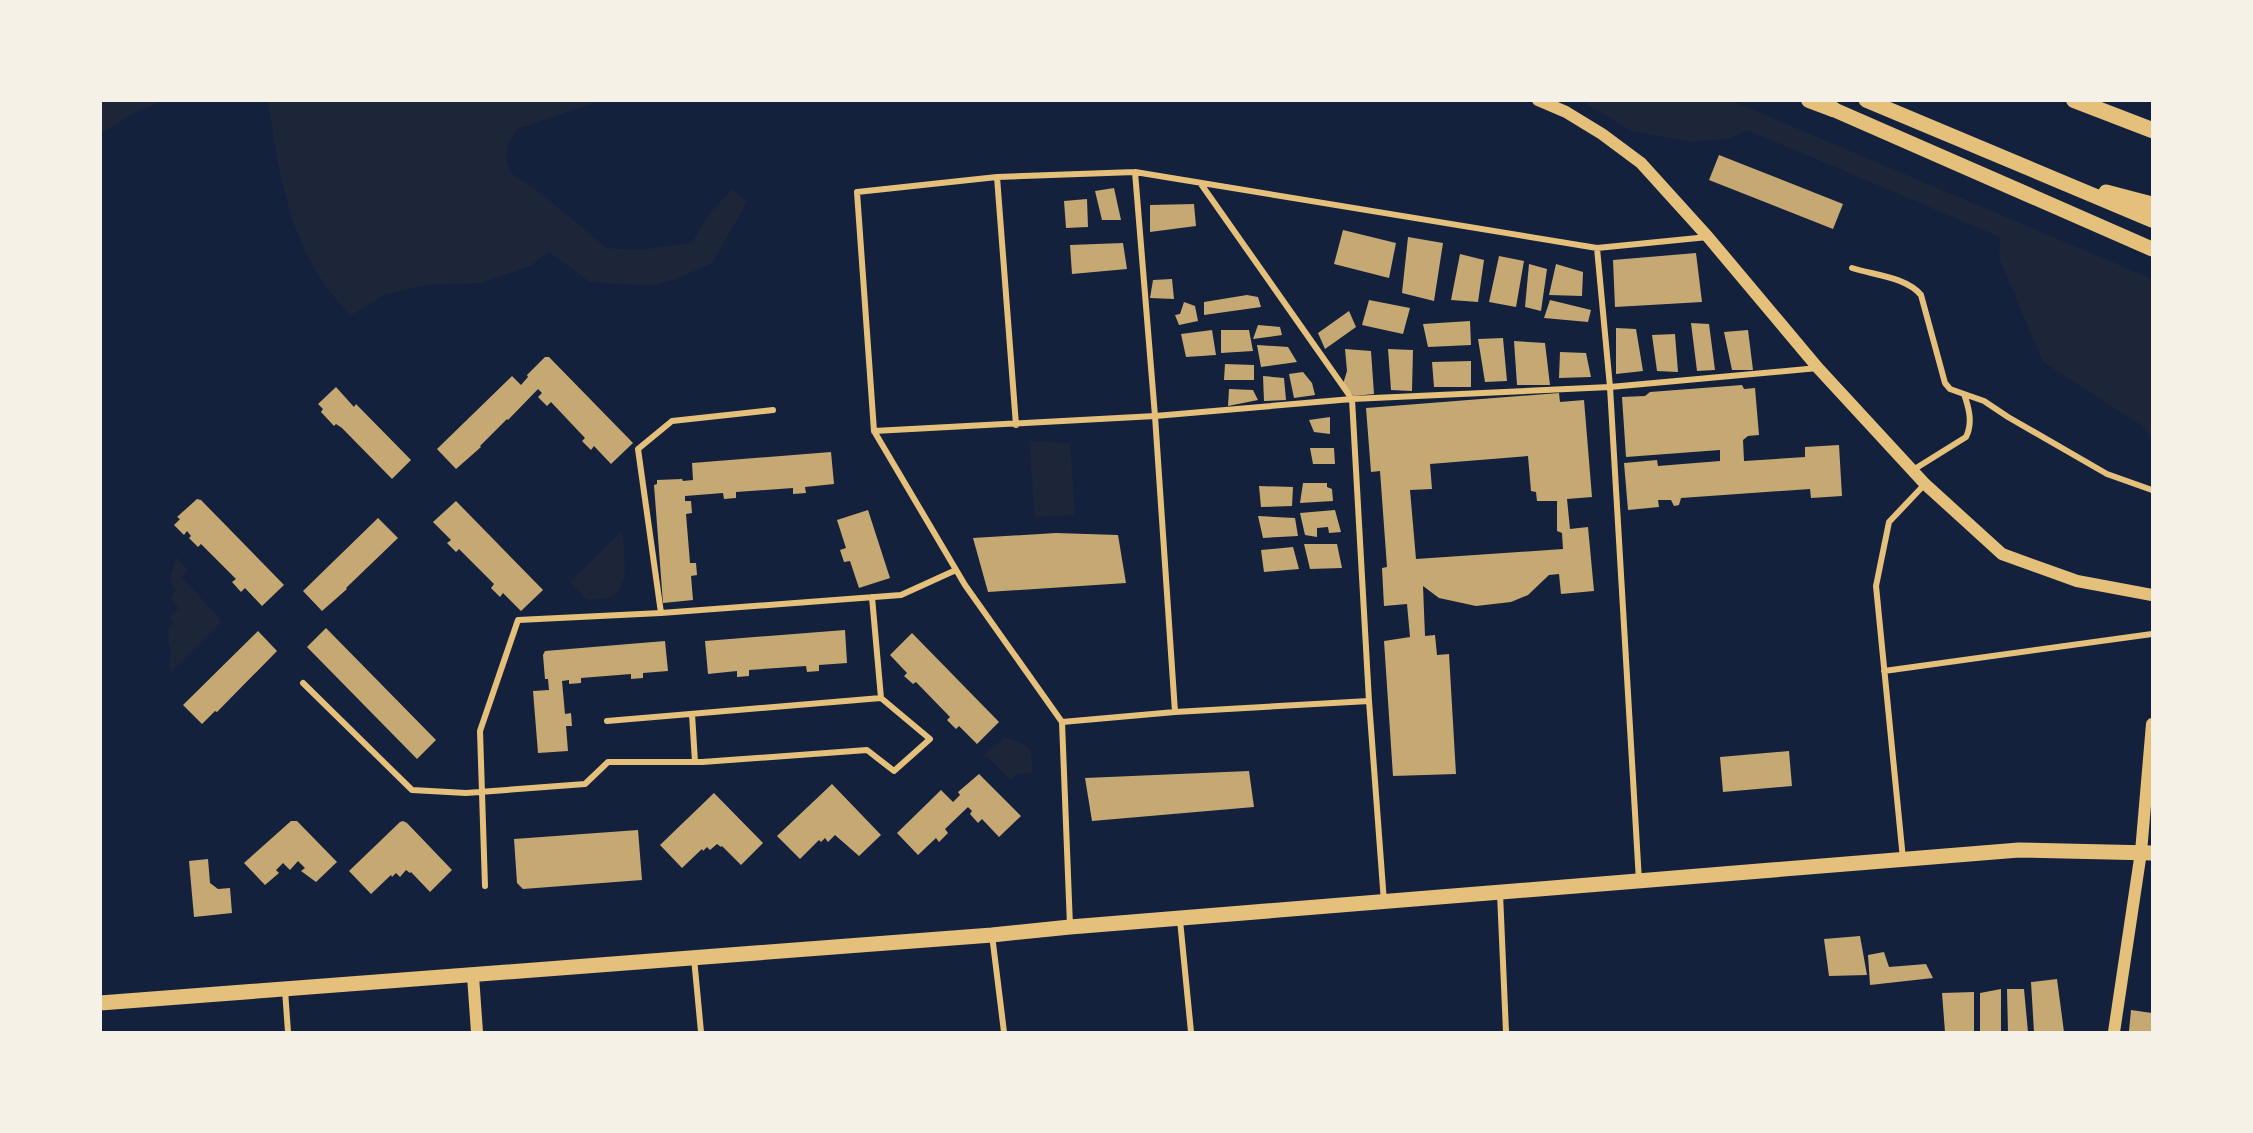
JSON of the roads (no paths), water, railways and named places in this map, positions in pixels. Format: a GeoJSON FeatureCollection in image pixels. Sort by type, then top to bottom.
{"type":"FeatureCollection","features":[{"type":"Feature","properties":{"kind":"highway"},"geometry":{"type":"LineString","coordinates":[[1811,100],[1833,109]]}},
{"type":"Feature","properties":{"kind":"highway"},"geometry":{"type":"LineString","coordinates":[[2074,100],[2152,130]]}},
{"type":"Feature","properties":{"kind":"main road"},"geometry":{"type":"LineString","coordinates":[[1538,100],[1566,112],[1602,134],[1641,163],[1708,237],[1818,368],[1925,484],[2002,554],[2077,581],[2152,595]]}},
{"type":"Feature","properties":{"kind":"main road"},"geometry":{"type":"LineString","coordinates":[[1866,100],[2152,220]]}},
{"type":"Feature","properties":{"kind":"main road"},"geometry":{"type":"LineString","coordinates":[[1833,109],[2152,249]]}},
{"type":"Feature","properties":{"kind":"main road"},"geometry":{"type":"LineString","coordinates":[[2055,178],[2152,204]]}},
{"type":"Feature","properties":{"kind":"main road"},"geometry":{"type":"LineString","coordinates":[[2114,1032],[2147,853],[2152,724]]}},
{"type":"Feature","properties":{"kind":"main road"},"geometry":{"type":"LineString","coordinates":[[100,1003],[992,935],[2019,850],[2147,853]]}},
{"type":"Feature","properties":{"kind":"main road"},"geometry":{"type":"LineString","coordinates":[[473,976],[477,1032]]}},
{"type":"Feature","properties":{"kind":"street"},"geometry":{"type":"LineString","coordinates":[[1070,927],[1062,722],[956,570],[873,431],[857,192],[997,177],[1135,172],[1597,248],[1708,237]]}},
{"type":"Feature","properties":{"kind":"street"},"geometry":{"type":"LineString","coordinates":[[1135,172],[1155,416],[1174,712]]}},
{"type":"Feature","properties":{"kind":"street"},"geometry":{"type":"LineString","coordinates":[[997,177],[1016,424]]}},
{"type":"Feature","properties":{"kind":"street"},"geometry":{"type":"LineString","coordinates":[[1201,184],[1352,399],[1369,701],[1384,902]]}},
{"type":"Feature","properties":{"kind":"street"},"geometry":{"type":"LineString","coordinates":[[1597,248],[1610,387],[1640,882]]}},
{"type":"Feature","properties":{"kind":"street"},"geometry":{"type":"LineString","coordinates":[[1852,268],[1896,280],[1916,289],[1921,295],[1945,383],[1950,389],[1984,401],[2107,474],[2152,490]]}},
{"type":"Feature","properties":{"kind":"street"},"geometry":{"type":"LineString","coordinates":[[873,431],[1155,416],[1352,399],[1610,387],[1818,368]]}},
{"type":"Feature","properties":{"kind":"street"},"geometry":{"type":"LineString","coordinates":[[1913,471],[1966,437],[1970,430],[1970,413],[1965,394]]}},
{"type":"Feature","properties":{"kind":"street"},"geometry":{"type":"LineString","coordinates":[[662,613],[638,449],[672,421],[773,410]]}},
{"type":"Feature","properties":{"kind":"street"},"geometry":{"type":"LineString","coordinates":[[1903,860],[1876,586],[1889,522],[1925,484]]}},
{"type":"Feature","properties":{"kind":"street"},"geometry":{"type":"LineString","coordinates":[[485,886],[480,731],[518,620],[662,613],[901,595],[956,570]]}},
{"type":"Feature","properties":{"kind":"street"},"geometry":{"type":"LineString","coordinates":[[303,683],[412,790],[482,792],[585,784],[608,762],[695,762],[867,750],[894,771],[930,739],[882,698],[872,597]]}},
{"type":"Feature","properties":{"kind":"street"},"geometry":{"type":"LineString","coordinates":[[1884,671],[2152,634]]}},
{"type":"Feature","properties":{"kind":"street"},"geometry":{"type":"LineString","coordinates":[[607,721],[882,698]]}},
{"type":"Feature","properties":{"kind":"street"},"geometry":{"type":"LineString","coordinates":[[1062,722],[1174,712],[1369,701]]}},
{"type":"Feature","properties":{"kind":"street"},"geometry":{"type":"LineString","coordinates":[[692,714],[695,762]]}},
{"type":"Feature","properties":{"kind":"street"},"geometry":{"type":"LineString","coordinates":[[1500,893],[1506,1032]]}},
{"type":"Feature","properties":{"kind":"street"},"geometry":{"type":"LineString","coordinates":[[1180,919],[1191,1032]]}},
{"type":"Feature","properties":{"kind":"street"},"geometry":{"type":"LineString","coordinates":[[992,935],[1004,1032]]}},
{"type":"Feature","properties":{"kind":"street"},"geometry":{"type":"LineString","coordinates":[[694,958],[701,1032]]}},
{"type":"Feature","properties":{"kind":"street"},"geometry":{"type":"LineString","coordinates":[[285,990],[288,1032]]}}]}
